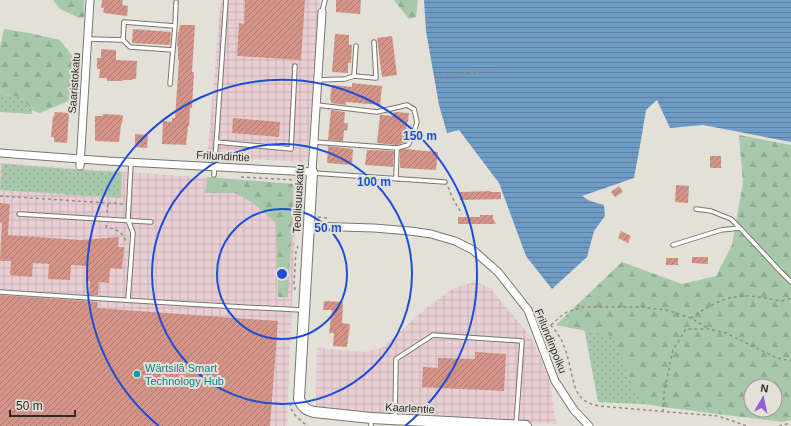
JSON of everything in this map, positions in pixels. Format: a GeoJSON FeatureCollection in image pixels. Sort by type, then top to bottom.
{"type":"FeatureCollection","features":[{"type":"Feature","properties":{"kind":"street","name":"Saaristokatu"},"geometry":{"type":"LineString","coordinates":[[80,166],[90,0]]}},
{"type":"Feature","properties":{"kind":"street","name":"Teollisuuskatu"},"geometry":{"type":"LineString","coordinates":[[295,399],[305,310],[322,12]]}},
{"type":"Feature","properties":{"kind":"street","name":"Frilundintie"},"geometry":{"type":"LineString","coordinates":[[0,153],[312,172]]}},
{"type":"Feature","properties":{"kind":"street","name":"Frilundinpolku"},"geometry":{"type":"LineString","coordinates":[[309,226],[374,228],[431,234],[455,241],[472,250],[498,272],[528,310],[556,381],[574,410],[589,426]]}},
{"type":"Feature","properties":{"kind":"street","name":"Kaarlentie"},"geometry":{"type":"LineString","coordinates":[[295,399],[308,411],[371,422],[394,419],[436,424],[521,426]]}},
{"type":"Feature","properties":{"kind":"lane"},"geometry":{"type":"LineString","coordinates":[[214,175],[226,0]]}},
{"type":"Feature","properties":{"kind":"lane","name":"Teollisuuskatu"},"geometry":{"type":"LineString","coordinates":[[322,12],[325,0]]}},
{"type":"Feature","properties":{"kind":"lane"},"geometry":{"type":"LineString","coordinates":[[170,84],[176,2]]}},
{"type":"Feature","properties":{"kind":"lane"},"geometry":{"type":"LineString","coordinates":[[123,40],[124,22],[174,26]]}},
{"type":"Feature","properties":{"kind":"lane"},"geometry":{"type":"LineString","coordinates":[[88,38],[123,40],[130,47],[173,50]]}},
{"type":"Feature","properties":{"kind":"lane"},"geometry":{"type":"LineString","coordinates":[[318,80],[345,79],[354,76],[376,78],[374,42]]}},
{"type":"Feature","properties":{"kind":"lane"},"geometry":{"type":"LineString","coordinates":[[354,76],[356,46]]}},
{"type":"Feature","properties":{"kind":"lane"},"geometry":{"type":"LineString","coordinates":[[216,142],[291,149],[295,66]]}},
{"type":"Feature","properties":{"kind":"lane"},"geometry":{"type":"LineString","coordinates":[[314,142],[397,148],[408,145],[417,122],[414,108],[407,105],[377,112],[317,105]]}},
{"type":"Feature","properties":{"kind":"lane"},"geometry":{"type":"LineString","coordinates":[[396,179],[397,148]]}},
{"type":"Feature","properties":{"kind":"lane"},"geometry":{"type":"LineString","coordinates":[[128,300],[133,233],[128,220],[131,162]]}},
{"type":"Feature","properties":{"kind":"lane","name":"Frilundintie"},"geometry":{"type":"LineString","coordinates":[[312,172],[445,182]]}},
{"type":"Feature","properties":{"kind":"lane"},"geometry":{"type":"LineString","coordinates":[[696,209],[711,211],[731,219],[791,282]]}},
{"type":"Feature","properties":{"kind":"lane"},"geometry":{"type":"LineString","coordinates":[[19,214],[151,222]]}},
{"type":"Feature","properties":{"kind":"lane"},"geometry":{"type":"LineString","coordinates":[[672,245],[721,230],[740,228]]}},
{"type":"Feature","properties":{"kind":"lane"},"geometry":{"type":"LineString","coordinates":[[0,292],[305,310]]}},
{"type":"Feature","properties":{"kind":"lane"},"geometry":{"type":"LineString","coordinates":[[394,419],[396,359],[433,335],[522,341],[521,426]]}},
{"type":"Feature","properties":{"kind":"path"},"geometry":{"type":"LineString","coordinates":[[434,76],[500,70]]}},
{"type":"Feature","properties":{"kind":"path"},"geometry":{"type":"LineString","coordinates":[[236,177],[296,180],[300,182],[302,186]]}},
{"type":"Feature","properties":{"kind":"path"},"geometry":{"type":"LineString","coordinates":[[445,182],[462,214]]}},
{"type":"Feature","properties":{"kind":"path"},"geometry":{"type":"LineString","coordinates":[[0,196],[129,204]]}},
{"type":"Feature","properties":{"kind":"path"},"geometry":{"type":"LineString","coordinates":[[108,203],[106,227],[116,229],[121,233],[126,241]]}},
{"type":"Feature","properties":{"kind":"path"},"geometry":{"type":"LineString","coordinates":[[296,294],[294,284],[296,251],[298,246]]}},
{"type":"Feature","properties":{"kind":"path"},"geometry":{"type":"LineString","coordinates":[[691,318],[712,304],[724,299],[747,296],[781,301],[791,298]]}},
{"type":"Feature","properties":{"kind":"path"},"geometry":{"type":"LineString","coordinates":[[551,325],[567,312],[582,307],[642,306],[666,310],[691,318],[709,329]]}},
{"type":"Feature","properties":{"kind":"path"},"geometry":{"type":"LineString","coordinates":[[663,412],[664,392],[673,350],[686,330],[709,329],[726,333],[777,358],[791,361]]}},
{"type":"Feature","properties":{"kind":"path"},"geometry":{"type":"LineString","coordinates":[[295,399],[290,407],[297,418],[308,426]]}},
{"type":"Feature","properties":{"kind":"path"},"geometry":{"type":"LineString","coordinates":[[779,426],[791,423]]}},
{"type":"Feature","properties":{"kind":"shaded area"},"geometry":{"type":"Polygon","coordinates":[[[221,0],[320,0],[307,162],[207,157],[221,0]]]}},
{"type":"Feature","properties":{"kind":"shaded area"},"geometry":{"type":"Polygon","coordinates":[[[0,163],[298,184],[287,426],[0,426],[0,163]]]}},
{"type":"Feature","properties":{"kind":"shaded area"},"geometry":{"type":"Polygon","coordinates":[[[475,282],[489,287],[531,337],[549,376],[556,424],[316,409],[317,348],[363,352],[382,348],[425,309],[454,288],[475,282]]]}},
{"type":"Feature","properties":{"kind":"green space"},"geometry":{"type":"Polygon","coordinates":[[[53,0],[84,0],[84,17],[79,18],[60,9],[53,0]]]}},
{"type":"Feature","properties":{"kind":"green space"},"geometry":{"type":"Polygon","coordinates":[[[394,0],[418,0],[416,17],[409,19],[394,0]]]}},
{"type":"Feature","properties":{"kind":"green space"},"geometry":{"type":"Polygon","coordinates":[[[4,29],[60,40],[74,58],[77,73],[73,96],[66,102],[40,113],[32,110],[20,97],[4,95],[0,89],[0,47],[4,29]]]}},
{"type":"Feature","properties":{"kind":"green space"},"geometry":{"type":"Polygon","coordinates":[[[0,89],[4,95],[20,97],[32,110],[32,114],[0,112],[0,89]]]}},
{"type":"Feature","properties":{"kind":"green space"},"geometry":{"type":"Polygon","coordinates":[[[739,135],[791,145],[791,420],[783,422],[751,418],[783,418],[783,378],[743,378],[743,417],[641,403],[612,336],[556,325],[622,262],[682,284],[716,276],[732,245],[743,183],[739,135]]]}},
{"type":"Feature","properties":{"kind":"green space"},"geometry":{"type":"Polygon","coordinates":[[[2,164],[122,173],[121,198],[0,190],[2,164]]]}},
{"type":"Feature","properties":{"kind":"green space"},"geometry":{"type":"Polygon","coordinates":[[[207,177],[293,184],[288,297],[278,297],[276,223],[253,203],[235,193],[205,193],[207,177]]]}},
{"type":"Feature","properties":{"kind":"green space"},"geometry":{"type":"Polygon","coordinates":[[[581,311],[640,312],[658,405],[598,402],[581,311]]]}},
{"type":"Feature","properties":{"kind":"water"},"geometry":{"type":"Polygon","coordinates":[[[424,0],[791,0],[791,142],[703,125],[670,128],[657,100],[646,110],[634,178],[582,196],[590,201],[604,205],[605,216],[594,231],[587,257],[552,289],[526,256],[499,183],[459,130],[447,133],[439,105],[426,31],[424,0]]]}},
{"type":"Feature","properties":{"kind":"building"},"geometry":{"type":"Polygon","coordinates":[[[102,0],[123,0],[122,5],[128,6],[127,16],[103,13],[104,8],[101,8],[102,0]]]}},
{"type":"Feature","properties":{"kind":"building"},"geometry":{"type":"Polygon","coordinates":[[[245,0],[305,0],[301,60],[237,56],[239,23],[244,24],[245,0]]]}},
{"type":"Feature","properties":{"kind":"building"},"geometry":{"type":"Polygon","coordinates":[[[336,0],[361,0],[360,14],[336,12],[336,0]]]}},
{"type":"Feature","properties":{"kind":"building"},"geometry":{"type":"Polygon","coordinates":[[[180,25],[195,25],[192,72],[194,72],[192,108],[190,108],[186,145],[162,144],[163,121],[172,122],[172,118],[175,118],[179,60],[177,46],[180,25]]]}},
{"type":"Feature","properties":{"kind":"building"},"geometry":{"type":"Polygon","coordinates":[[[133,29],[171,32],[170,45],[132,43],[133,29]]]}},
{"type":"Feature","properties":{"kind":"building"},"geometry":{"type":"Polygon","coordinates":[[[335,34],[349,35],[349,45],[352,45],[351,63],[348,63],[348,73],[332,72],[335,34]]]}},
{"type":"Feature","properties":{"kind":"building"},"geometry":{"type":"Polygon","coordinates":[[[392,36],[397,75],[382,77],[377,38],[392,36]]]}},
{"type":"Feature","properties":{"kind":"building"},"geometry":{"type":"Polygon","coordinates":[[[101,49],[116,50],[116,60],[137,61],[136,79],[107,81],[107,78],[99,78],[100,69],[97,69],[97,58],[101,58],[101,49]]]}},
{"type":"Feature","properties":{"kind":"building"},"geometry":{"type":"Polygon","coordinates":[[[352,83],[382,86],[380,105],[346,102],[346,105],[331,103],[332,85],[352,87],[352,83]]]}},
{"type":"Feature","properties":{"kind":"building"},"geometry":{"type":"Polygon","coordinates":[[[331,110],[345,112],[344,123],[348,123],[347,131],[344,130],[343,141],[328,140],[331,110]]]}},
{"type":"Feature","properties":{"kind":"building"},"geometry":{"type":"Polygon","coordinates":[[[55,112],[69,113],[67,143],[54,142],[54,137],[51,137],[53,116],[55,112]]]}},
{"type":"Feature","properties":{"kind":"building"},"geometry":{"type":"Polygon","coordinates":[[[394,112],[409,113],[405,142],[397,145],[377,143],[380,115],[394,116],[394,112]]]}},
{"type":"Feature","properties":{"kind":"building"},"geometry":{"type":"Polygon","coordinates":[[[103,114],[123,115],[119,142],[95,141],[95,116],[103,116],[103,114]]]}},
{"type":"Feature","properties":{"kind":"building"},"geometry":{"type":"Polygon","coordinates":[[[233,118],[280,122],[279,137],[232,133],[233,118]]]}},
{"type":"Feature","properties":{"kind":"building"},"geometry":{"type":"Polygon","coordinates":[[[135,134],[148,135],[147,148],[135,147],[135,134]]]}},
{"type":"Feature","properties":{"kind":"building"},"geometry":{"type":"Polygon","coordinates":[[[328,146],[353,149],[352,165],[327,163],[328,146]]]}},
{"type":"Feature","properties":{"kind":"building"},"geometry":{"type":"Polygon","coordinates":[[[404,149],[438,152],[436,170],[400,168],[400,150],[404,149]]]}},
{"type":"Feature","properties":{"kind":"building"},"geometry":{"type":"Polygon","coordinates":[[[367,150],[394,151],[393,167],[365,165],[367,150]]]}},
{"type":"Feature","properties":{"kind":"building"},"geometry":{"type":"Polygon","coordinates":[[[710,156],[721,156],[721,168],[710,168],[710,156]]]}},
{"type":"Feature","properties":{"kind":"building"},"geometry":{"type":"Polygon","coordinates":[[[676,185],[689,186],[688,203],[675,202],[676,185]]]}},
{"type":"Feature","properties":{"kind":"building"},"geometry":{"type":"Polygon","coordinates":[[[619,186],[623,192],[615,197],[611,192],[619,186]]]}},
{"type":"Feature","properties":{"kind":"building"},"geometry":{"type":"Polygon","coordinates":[[[459,192],[501,192],[501,199],[460,200],[459,192]]]}},
{"type":"Feature","properties":{"kind":"building"},"geometry":{"type":"Polygon","coordinates":[[[0,203],[10,204],[8,235],[81,240],[119,237],[118,247],[124,247],[122,269],[110,268],[109,283],[99,282],[98,295],[89,295],[90,281],[86,281],[87,266],[71,265],[70,280],[48,279],[49,264],[33,263],[32,277],[10,275],[11,261],[0,261],[2,223],[0,222],[0,203]]]}},
{"type":"Feature","properties":{"kind":"building"},"geometry":{"type":"Polygon","coordinates":[[[480,215],[493,215],[493,219],[496,224],[458,224],[458,217],[480,217],[480,215]]]}},
{"type":"Feature","properties":{"kind":"building"},"geometry":{"type":"Polygon","coordinates":[[[621,231],[631,236],[628,243],[618,238],[621,231]]]}},
{"type":"Feature","properties":{"kind":"building"},"geometry":{"type":"Polygon","coordinates":[[[692,257],[708,257],[708,264],[692,263],[692,257]]]}},
{"type":"Feature","properties":{"kind":"building"},"geometry":{"type":"Polygon","coordinates":[[[666,258],[678,258],[678,265],[666,265],[666,258]]]}},
{"type":"Feature","properties":{"kind":"building","name":"Wärtsilä Smart Technology Hub"},"geometry":{"type":"Polygon","coordinates":[[[0,295],[98,302],[97,308],[278,321],[270,426],[0,426],[0,295]]]}},
{"type":"Feature","properties":{"kind":"building"},"geometry":{"type":"Polygon","coordinates":[[[324,301],[343,302],[342,323],[350,324],[347,347],[333,346],[334,333],[329,333],[332,310],[323,310],[324,301]]]}},
{"type":"Feature","properties":{"kind":"building"},"geometry":{"type":"Polygon","coordinates":[[[475,352],[506,354],[504,391],[422,387],[423,367],[438,368],[438,358],[475,359],[475,352]]]}},
{"type":"Feature","properties":{"kind":"place","name":"Wärtsilä Smart Technology Hub"},"geometry":{"type":"Point","coordinates":[137,374]}}]}
